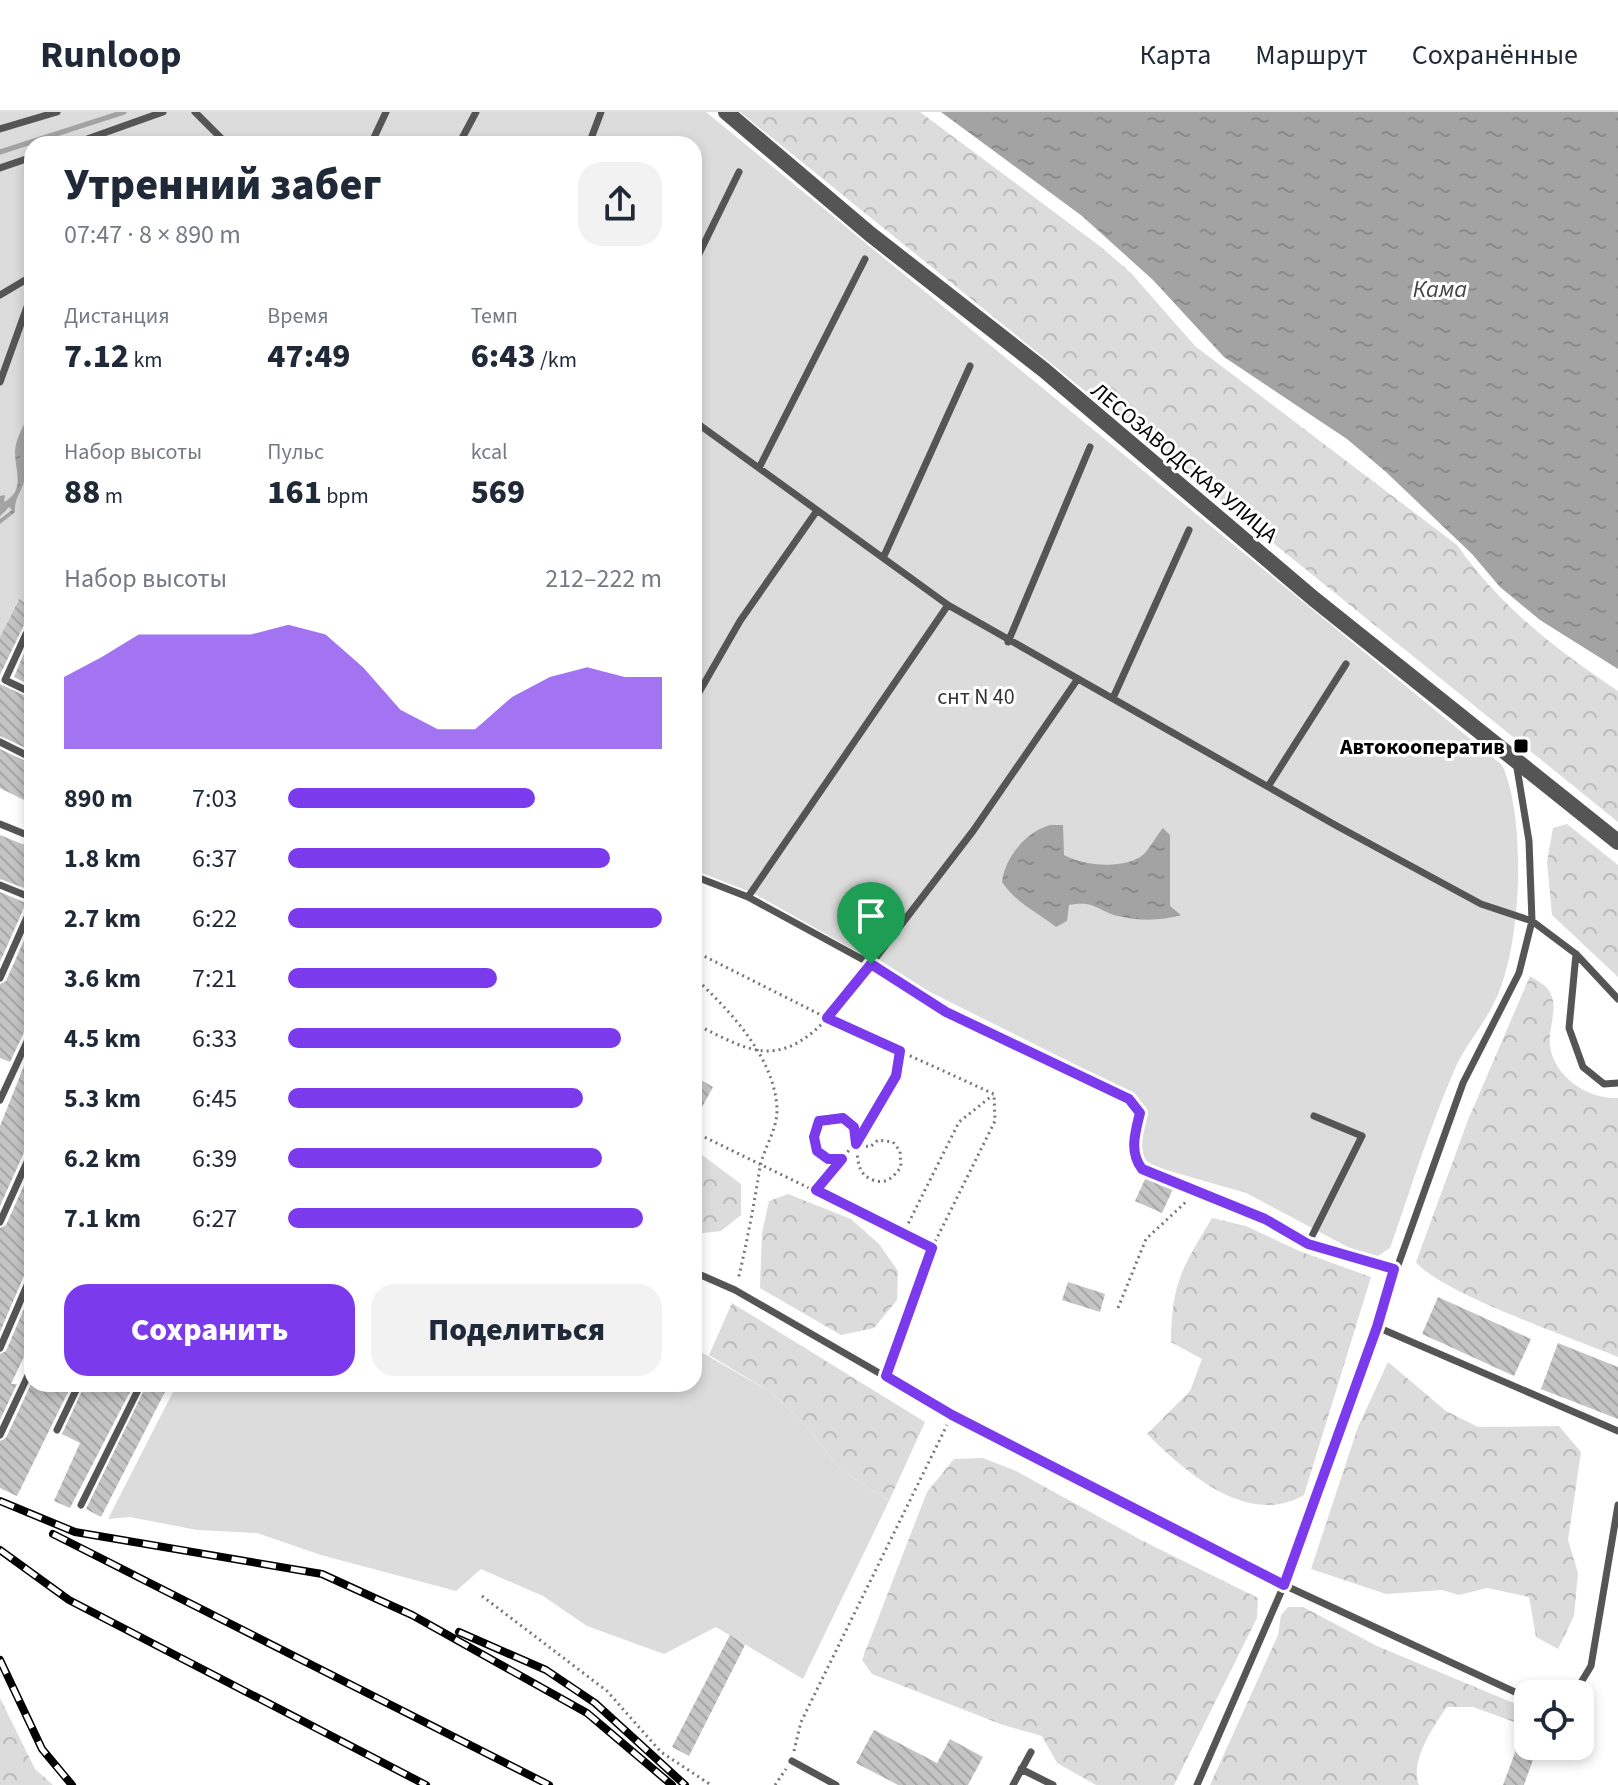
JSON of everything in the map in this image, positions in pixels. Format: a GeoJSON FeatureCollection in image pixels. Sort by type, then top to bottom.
{"type":"FeatureCollection","features":[{"type":"Feature","properties":{"kind":"street","name":"ЛЕСОЗАВОДСКАЯ УЛИЦА"},"geometry":{"type":"LineString","coordinates":[[726,112],[870,234],[1044,370],[1302,589],[1618,842]]}},
{"type":"Feature","properties":{"kind":"lane"},"geometry":{"type":"LineString","coordinates":[[0,129],[57,112]]}},
{"type":"Feature","properties":{"kind":"lane"},"geometry":{"type":"LineString","coordinates":[[96,136],[163,112]]}},
{"type":"Feature","properties":{"kind":"lane"},"geometry":{"type":"LineString","coordinates":[[195,112],[219,136]]}},
{"type":"Feature","properties":{"kind":"lane"},"geometry":{"type":"LineString","coordinates":[[375,136],[386,112]]}},
{"type":"Feature","properties":{"kind":"lane"},"geometry":{"type":"LineString","coordinates":[[463,136],[476,112]]}},
{"type":"Feature","properties":{"kind":"lane"},"geometry":{"type":"LineString","coordinates":[[592,136],[601,112]]}},
{"type":"Feature","properties":{"kind":"lane"},"geometry":{"type":"LineString","coordinates":[[0,168],[24,160]]}},
{"type":"Feature","properties":{"kind":"lane"},"geometry":{"type":"LineString","coordinates":[[702,248],[739,172]]}},
{"type":"Feature","properties":{"kind":"lane"},"geometry":{"type":"LineString","coordinates":[[759,468],[865,259]]}},
{"type":"Feature","properties":{"kind":"lane"},"geometry":{"type":"LineString","coordinates":[[0,295],[24,281]]}},
{"type":"Feature","properties":{"kind":"lane"},"geometry":{"type":"LineString","coordinates":[[0,382],[24,315]]}},
{"type":"Feature","properties":{"kind":"lane"},"geometry":{"type":"LineString","coordinates":[[884,556],[970,366]]}},
{"type":"Feature","properties":{"kind":"lane"},"geometry":{"type":"LineString","coordinates":[[702,427],[948,605],[1008,642],[1481,904],[1532,921],[1576,954],[1618,999]]}},
{"type":"Feature","properties":{"kind":"lane"},"geometry":{"type":"LineString","coordinates":[[1008,642],[1090,447]]}},
{"type":"Feature","properties":{"kind":"lane"},"geometry":{"type":"LineString","coordinates":[[702,687],[740,621],[816,512]]}},
{"type":"Feature","properties":{"kind":"lane"},"geometry":{"type":"LineString","coordinates":[[1113,698],[1189,530]]}},
{"type":"Feature","properties":{"kind":"lane"},"geometry":{"type":"LineString","coordinates":[[748,897],[948,605]]}},
{"type":"Feature","properties":{"kind":"lane"},"geometry":{"type":"LineString","coordinates":[[0,690],[24,638]]}},
{"type":"Feature","properties":{"kind":"lane"},"geometry":{"type":"LineString","coordinates":[[1269,785],[1346,664]]}},
{"type":"Feature","properties":{"kind":"lane"},"geometry":{"type":"LineString","coordinates":[[5,680],[24,689]]}},
{"type":"Feature","properties":{"kind":"lane"},"geometry":{"type":"LineString","coordinates":[[871,964],[973,831],[1077,680]]}},
{"type":"Feature","properties":{"kind":"lane"},"geometry":{"type":"LineString","coordinates":[[0,742],[24,754]]}},
{"type":"Feature","properties":{"kind":"lane"},"geometry":{"type":"LineString","coordinates":[[1197,1785],[1284,1585],[1377,1327],[1394,1269],[1463,1083],[1519,973],[1532,921],[1529,841],[1516,760]]}},
{"type":"Feature","properties":{"kind":"lane"},"geometry":{"type":"LineString","coordinates":[[0,824],[24,834]]}},
{"type":"Feature","properties":{"kind":"lane"},"geometry":{"type":"LineString","coordinates":[[702,879],[748,897],[871,964],[946,1012],[1129,1099],[1140,1113],[1134,1138],[1134,1159],[1142,1169],[1265,1219],[1308,1244],[1394,1269]]}},
{"type":"Feature","properties":{"kind":"lane"},"geometry":{"type":"LineString","coordinates":[[0,885],[24,895]]}},
{"type":"Feature","properties":{"kind":"lane"},"geometry":{"type":"LineString","coordinates":[[0,978],[24,924]]}},
{"type":"Feature","properties":{"kind":"lane"},"geometry":{"type":"LineString","coordinates":[[1576,954],[1569,1028],[1583,1067],[1604,1084],[1618,1083]]}},
{"type":"Feature","properties":{"kind":"lane"},"geometry":{"type":"LineString","coordinates":[[0,1100],[24,1048]]}},
{"type":"Feature","properties":{"kind":"lane"},"geometry":{"type":"LineString","coordinates":[[0,1071],[12,1074]]}},
{"type":"Feature","properties":{"kind":"lane"},"geometry":{"type":"LineString","coordinates":[[1308,1244],[1362,1136],[1314,1116]]}},
{"type":"Feature","properties":{"kind":"lane"},"geometry":{"type":"LineString","coordinates":[[0,1222],[24,1169]]}},
{"type":"Feature","properties":{"kind":"lane"},"geometry":{"type":"LineString","coordinates":[[702,1276],[735,1290],[952,1415],[1284,1585],[1514,1692]]}},
{"type":"Feature","properties":{"kind":"lane"},"geometry":{"type":"LineString","coordinates":[[0,1348],[24,1292]]}},
{"type":"Feature","properties":{"kind":"lane"},"geometry":{"type":"LineString","coordinates":[[1377,1327],[1618,1431]]}},
{"type":"Feature","properties":{"kind":"lane"},"geometry":{"type":"LineString","coordinates":[[0,1435],[24,1384]]}},
{"type":"Feature","properties":{"kind":"lane"},"geometry":{"type":"LineString","coordinates":[[57,1430],[75,1392]]}},
{"type":"Feature","properties":{"kind":"lane"},"geometry":{"type":"LineString","coordinates":[[81,1505],[137,1392]]}},
{"type":"Feature","properties":{"kind":"lane"},"geometry":{"type":"LineString","coordinates":[[1582,1680],[1591,1666],[1618,1505]]}},
{"type":"Feature","properties":{"kind":"lane"},"geometry":{"type":"LineString","coordinates":[[1013,1785],[1031,1752]]}},
{"type":"Feature","properties":{"kind":"lane"},"geometry":{"type":"LineString","coordinates":[[792,1761],[836,1785]]}},
{"type":"Feature","properties":{"kind":"lane"},"geometry":{"type":"LineString","coordinates":[[1021,1769],[1053,1785]]}},
{"type":"Feature","properties":{"kind":"path"},"geometry":{"type":"LineString","coordinates":[[702,955],[827,1018],[994,1094]]}},
{"type":"Feature","properties":{"kind":"path"},"geometry":{"type":"LineString","coordinates":[[702,1027],[754,1050],[787,1047],[812,1036],[871,964]]}},
{"type":"Feature","properties":{"kind":"path"},"geometry":{"type":"LineString","coordinates":[[702,986],[739,1025],[769,1076],[777,1109],[771,1140],[761,1162],[754,1216],[735,1290]]}},
{"type":"Feature","properties":{"kind":"path"},"geometry":{"type":"LineString","coordinates":[[816,1190],[856,1144],[896,1076],[900,1051]]}},
{"type":"Feature","properties":{"kind":"path"},"geometry":{"type":"LineString","coordinates":[[903,1234],[959,1122],[994,1094]]}},
{"type":"Feature","properties":{"kind":"path"},"geometry":{"type":"LineString","coordinates":[[886,1376],[932,1248],[995,1121],[994,1094]]}},
{"type":"Feature","properties":{"kind":"path"},"geometry":{"type":"LineString","coordinates":[[842,1159],[828,1159],[817,1151],[814,1137],[819,1121],[843,1118],[854,1127],[857,1162],[866,1177],[883,1182],[893,1177],[901,1167],[900,1151],[893,1142],[878,1140],[870,1147],[856,1144]]}},
{"type":"Feature","properties":{"kind":"path"},"geometry":{"type":"LineString","coordinates":[[702,1136],[932,1248]]}},
{"type":"Feature","properties":{"kind":"path"},"geometry":{"type":"LineString","coordinates":[[1118,1308],[1146,1239],[1196,1192]]}},
{"type":"Feature","properties":{"kind":"path"},"geometry":{"type":"LineString","coordinates":[[775,1785],[792,1761],[801,1722],[952,1415]]}},
{"type":"Feature","properties":{"kind":"path"},"geometry":{"type":"LineString","coordinates":[[482,1596],[607,1691],[661,1752],[711,1785]]}},
{"type":"Feature","properties":{"kind":"green space","name":"снт N 40"},"geometry":{"type":"Polygon","coordinates":[[[0,112],[706,112],[1502,765],[1510,788],[1518,850],[1511,951],[1494,1003],[1458,1062],[1445,1093],[1390,1248],[1378,1256],[1361,1254],[1246,1193],[1156,1167],[1142,1158],[1145,1115],[1139,1100],[1130,1092],[918,986],[753,893],[702,873],[702,136],[24,136],[24,602],[18,600],[0,637],[0,112]]]}},
{"type":"Feature","properties":{"kind":"green space"},"geometry":{"type":"Polygon","coordinates":[[[740,112],[920,112],[1101,247],[1131,273],[1195,346],[1457,545],[1492,588],[1530,626],[1618,691],[1618,822],[740,112]]]}},
{"type":"Feature","properties":{"kind":"green space"},"geometry":{"type":"Polygon","coordinates":[[[1567,824],[1618,865],[1618,977],[1552,915],[1547,862],[1553,828],[1567,824]]]}},
{"type":"Feature","properties":{"kind":"green space"},"geometry":{"type":"Polygon","coordinates":[[[1530,976],[1551,993],[1554,1008],[1550,1046],[1558,1067],[1585,1091],[1618,1098],[1618,1357],[1480,1301],[1430,1274],[1416,1262],[1468,1120],[1530,976]]]}},
{"type":"Feature","properties":{"kind":"green space"},"geometry":{"type":"Polygon","coordinates":[[[702,1155],[741,1184],[741,1215],[721,1231],[702,1233],[702,1155]]]}},
{"type":"Feature","properties":{"kind":"green space"},"geometry":{"type":"Polygon","coordinates":[[[788,1194],[851,1219],[879,1244],[898,1271],[897,1300],[874,1328],[841,1335],[760,1288],[762,1233],[769,1201],[788,1194]]]}},
{"type":"Feature","properties":{"kind":"green space"},"geometry":{"type":"Polygon","coordinates":[[[1212,1218],[1246,1226],[1299,1251],[1371,1277],[1304,1495],[1282,1503],[1261,1505],[1219,1491],[1180,1464],[1147,1434],[1190,1391],[1202,1359],[1171,1342],[1172,1321],[1181,1276],[1212,1218]]]}},
{"type":"Feature","properties":{"kind":"green space"},"geometry":{"type":"Polygon","coordinates":[[[732,1303],[925,1422],[889,1501],[841,1470],[802,1421],[769,1391],[709,1355],[732,1303]]]}},
{"type":"Feature","properties":{"kind":"green space"},"geometry":{"type":"Polygon","coordinates":[[[702,1353],[769,1391],[802,1421],[841,1470],[889,1501],[803,1679],[716,1627],[664,1654],[587,1626],[543,1596],[481,1569],[456,1591],[321,1555],[257,1533],[197,1530],[130,1517],[108,1519],[173,1392],[702,1392],[702,1353]]]}},
{"type":"Feature","properties":{"kind":"green space"},"geometry":{"type":"Polygon","coordinates":[[[1388,1362],[1446,1411],[1478,1427],[1559,1426],[1581,1452],[1568,1540],[1578,1573],[1574,1616],[1558,1649],[1536,1637],[1529,1597],[1487,1588],[1459,1595],[1442,1590],[1386,1594],[1311,1569],[1358,1427],[1388,1362]]]}},
{"type":"Feature","properties":{"kind":"green space"},"geometry":{"type":"Polygon","coordinates":[[[983,1458],[1016,1471],[1143,1541],[1258,1598],[1257,1618],[1174,1785],[1096,1785],[1057,1763],[1042,1736],[1003,1725],[872,1674],[862,1660],[927,1492],[954,1459],[983,1458]]]}},
{"type":"Feature","properties":{"kind":"green space"},"geometry":{"type":"Polygon","coordinates":[[[1288,1607],[1303,1607],[1377,1646],[1514,1703],[1514,1722],[1473,1707],[1447,1707],[1420,1755],[1417,1766],[1419,1785],[1210,1785],[1278,1635],[1281,1615],[1288,1607]]]}},
{"type":"Feature","properties":{"kind":"green space"},"geometry":{"type":"Polygon","coordinates":[[[0,1698],[35,1769],[53,1785],[0,1785],[0,1698]]]}},
{"type":"Feature","properties":{"kind":"water","name":"Кама"},"geometry":{"type":"Polygon","coordinates":[[[941,112],[1618,112],[1618,669],[1540,620],[1500,587],[1472,554],[1386,472],[1347,439],[1224,357],[1153,280],[1082,216],[941,112]]]}},
{"type":"Feature","properties":{"kind":"water"},"geometry":{"type":"Polygon","coordinates":[[[24,424],[24,482],[15,512],[0,524],[0,519],[12,510],[9,507],[0,516],[0,496],[5,495],[4,502],[16,490],[15,452],[24,424]]]}},
{"type":"Feature","properties":{"kind":"water"},"geometry":{"type":"Polygon","coordinates":[[[1050,825],[1063,825],[1064,855],[1082,862],[1104,865],[1127,862],[1144,854],[1163,828],[1170,835],[1170,906],[1181,915],[1134,919],[1078,904],[1069,905],[1067,921],[1056,927],[1020,901],[1002,882],[1007,864],[1018,847],[1033,833],[1050,825]]]}},
{"type":"Feature","properties":{"kind":"building"},"geometry":{"type":"Polygon","coordinates":[[[19,599],[24,602],[24,625],[0,675],[0,637],[19,599]]]}},
{"type":"Feature","properties":{"kind":"building"},"geometry":{"type":"Polygon","coordinates":[[[24,653],[24,682],[14,677],[24,653]]]}},
{"type":"Feature","properties":{"kind":"building"},"geometry":{"type":"Polygon","coordinates":[[[0,684],[24,695],[24,747],[0,736],[0,684]]]}},
{"type":"Feature","properties":{"kind":"building"},"geometry":{"type":"Polygon","coordinates":[[[0,749],[24,760],[24,800],[0,788],[0,749]]]}},
{"type":"Feature","properties":{"kind":"building"},"geometry":{"type":"Polygon","coordinates":[[[0,835],[24,845],[24,888],[0,879],[0,835]]]}},
{"type":"Feature","properties":{"kind":"building"},"geometry":{"type":"Polygon","coordinates":[[[0,892],[24,902],[24,908],[0,962],[0,892]]]}},
{"type":"Feature","properties":{"kind":"building"},"geometry":{"type":"Polygon","coordinates":[[[24,940],[24,1032],[10,1062],[0,1058],[0,984],[6,981],[24,940]]]}},
{"type":"Feature","properties":{"kind":"building"},"geometry":{"type":"Polygon","coordinates":[[[24,1066],[24,1152],[0,1206],[0,1126],[24,1066]]]}},
{"type":"Feature","properties":{"kind":"building"},"geometry":{"type":"Polygon","coordinates":[[[702,1081],[713,1087],[702,1107],[702,1081]]]}},
{"type":"Feature","properties":{"kind":"building"},"geometry":{"type":"Polygon","coordinates":[[[1146,1177],[1173,1189],[1162,1213],[1135,1201],[1146,1177]]]}},
{"type":"Feature","properties":{"kind":"building"},"geometry":{"type":"Polygon","coordinates":[[[24,1185],[24,1276],[0,1332],[0,1228],[6,1225],[24,1185]]]}},
{"type":"Feature","properties":{"kind":"building"},"geometry":{"type":"Polygon","coordinates":[[[1068,1282],[1105,1294],[1100,1312],[1062,1300],[1068,1282]]]}},
{"type":"Feature","properties":{"kind":"building"},"geometry":{"type":"Polygon","coordinates":[[[1438,1297],[1531,1339],[1514,1376],[1422,1334],[1438,1297]]]}},
{"type":"Feature","properties":{"kind":"building"},"geometry":{"type":"Polygon","coordinates":[[[24,1309],[24,1357],[11,1384],[17,1384],[0,1420],[0,1354],[6,1351],[24,1309]]]}},
{"type":"Feature","properties":{"kind":"building"},"geometry":{"type":"Polygon","coordinates":[[[1558,1343],[1618,1367],[1618,1419],[1541,1389],[1558,1343]]]}},
{"type":"Feature","properties":{"kind":"building"},"geometry":{"type":"Polygon","coordinates":[[[27,1392],[68,1392],[17,1496],[0,1488],[0,1441],[6,1438],[27,1392]]]}},
{"type":"Feature","properties":{"kind":"building"},"geometry":{"type":"Polygon","coordinates":[[[81,1392],[130,1392],[70,1508],[54,1501],[80,1443],[62,1434],[81,1392]]]}},
{"type":"Feature","properties":{"kind":"building"},"geometry":{"type":"Polygon","coordinates":[[[143,1392],[165,1392],[101,1517],[86,1509],[143,1392]]]}},
{"type":"Feature","properties":{"kind":"building"},"geometry":{"type":"Polygon","coordinates":[[[730,1635],[745,1645],[689,1756],[672,1747],[730,1635]]]}},
{"type":"Feature","properties":{"kind":"building"},"geometry":{"type":"Polygon","coordinates":[[[874,1730],[937,1763],[950,1739],[983,1757],[968,1785],[898,1785],[856,1763],[874,1730]]]}},
{"type":"Feature","properties":{"kind":"building"},"geometry":{"type":"Polygon","coordinates":[[[1514,1755],[1514,1760],[1533,1760],[1524,1785],[1503,1785],[1514,1755]]]}},
{"type":"Feature","properties":{"kind":"waterway"},"geometry":{"type":"LineString","coordinates":[[50,136],[124,112]]}},
{"type":"Feature","properties":{"kind":"waterway"},"geometry":{"type":"LineString","coordinates":[[0,152],[24,144]]}},
{"type":"Feature","properties":{"kind":"railway"},"geometry":{"type":"LineString","coordinates":[[0,1501],[75,1532],[322,1574],[412,1615],[587,1713],[672,1785]]}},
{"type":"Feature","properties":{"kind":"railway"},"geometry":{"type":"LineString","coordinates":[[53,1534],[549,1785]]}},
{"type":"Feature","properties":{"kind":"railway"},"geometry":{"type":"LineString","coordinates":[[0,1550],[69,1600],[426,1785]]}},
{"type":"Feature","properties":{"kind":"railway"},"geometry":{"type":"LineString","coordinates":[[459,1632],[546,1670],[595,1703],[685,1785]]}},
{"type":"Feature","properties":{"kind":"railway"},"geometry":{"type":"LineString","coordinates":[[0,1660],[42,1749],[72,1785]]}},
{"type":"Feature","properties":{"kind":"place","name":"Автокооператив"},"geometry":{"type":"Point","coordinates":[1521,746]}},
{"type":"Feature","properties":{"kind":"route"},"geometry":{"type":"LineString","coordinates":[[871,964],[946,1012],[1129,1099],[1140,1113],[1134,1138],[1134,1159],[1142,1169],[1265,1219],[1308,1244],[1394,1269],[1377,1327],[1284,1585],[952,1415],[886,1376],[932,1248],[816,1190],[842,1159],[828,1159],[817,1151],[814,1137],[814,1128],[819,1121],[843,1118],[854,1127],[856,1144],[896,1076],[900,1051],[827,1018],[871,964]]}}]}
